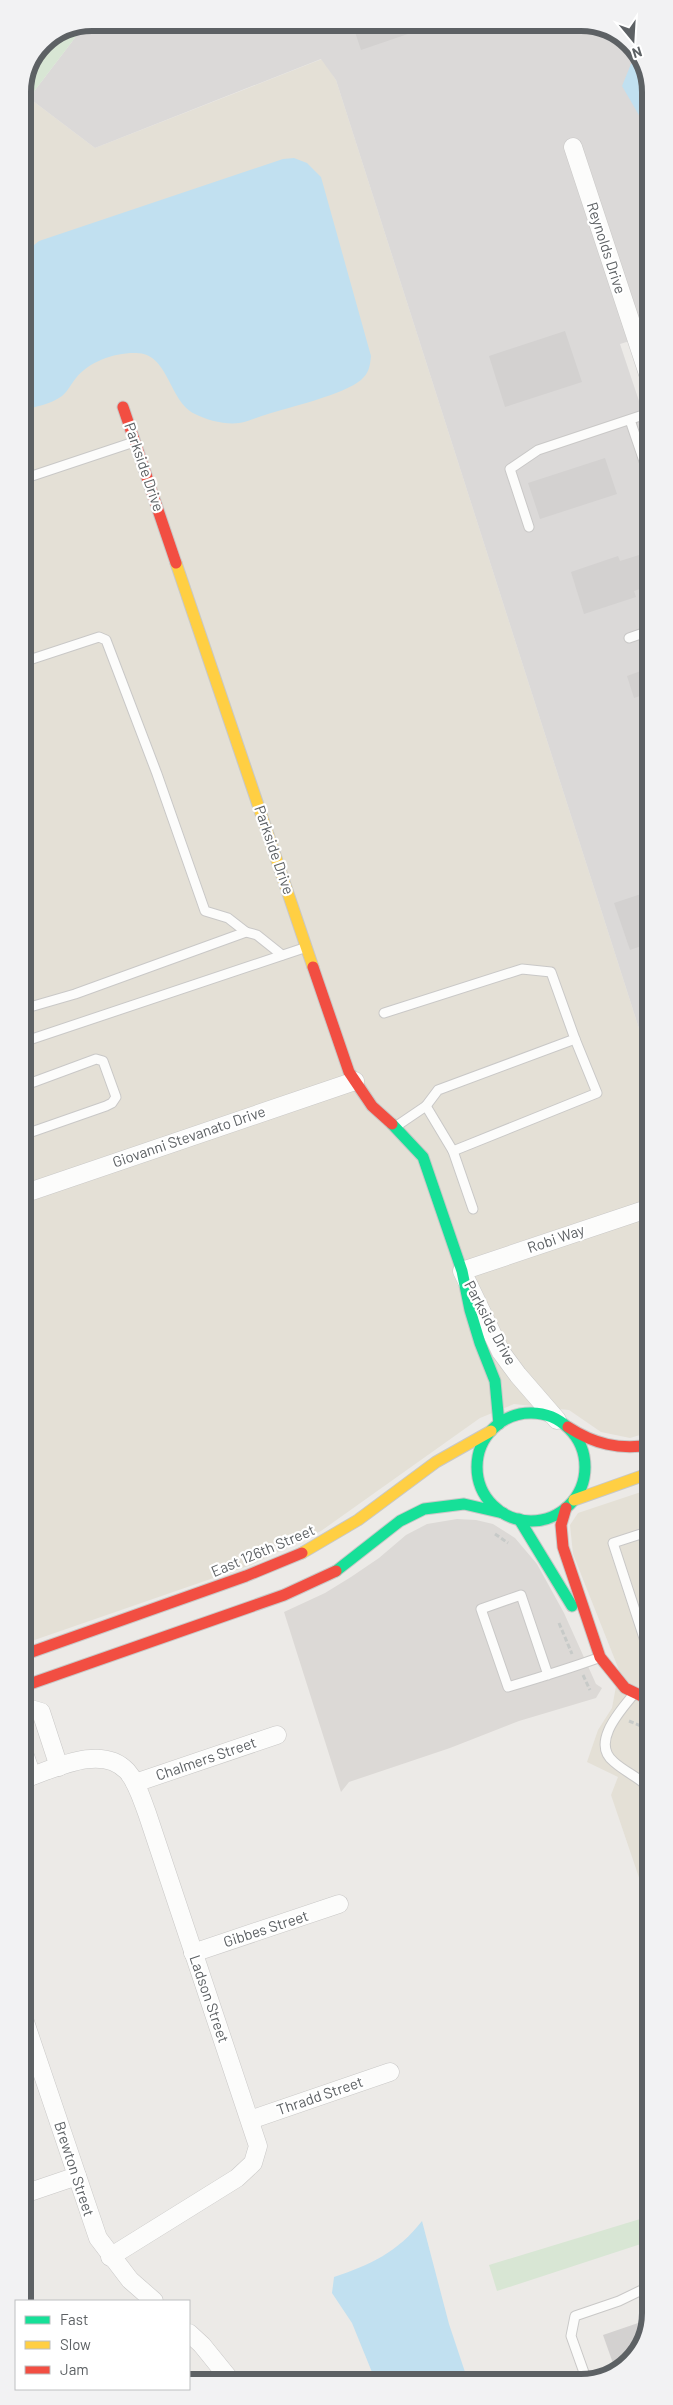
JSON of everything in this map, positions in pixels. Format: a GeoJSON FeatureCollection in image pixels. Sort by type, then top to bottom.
{"type":"FeatureCollection","features":[{"type":"Feature","properties":{"kind":"main road","name":"Parkside Drive"},"geometry":{"type":"LineString","coordinates":[[123,408],[349,1072],[372,1106],[396,1127],[423,1156],[462,1271],[472,1318],[495,1380],[495,1427]]}},
{"type":"Feature","properties":{"kind":"main road"},"geometry":{"type":"LineString","coordinates":[[503,1513],[486,1496],[478,1474],[480,1451],[495,1427],[512,1417],[528,1413],[543,1414],[606,1446],[634,1448],[642,1446]]}},
{"type":"Feature","properties":{"kind":"main road"},"geometry":{"type":"LineString","coordinates":[[562,1423],[580,1444],[585,1467],[580,1490],[570,1504],[561,1525],[563,1547],[600,1657],[611,1674],[624,1688],[642,1697]]}},
{"type":"Feature","properties":{"kind":"main road","name":"East 126th Street"},"geometry":{"type":"LineString","coordinates":[[31,1653],[246,1576],[303,1553],[358,1520],[429,1466],[495,1427]]}},
{"type":"Feature","properties":{"kind":"main road"},"geometry":{"type":"LineString","coordinates":[[31,1684],[284,1595],[309,1584],[341,1568],[396,1524],[424,1509],[435,1506],[464,1504],[503,1513],[519,1519],[544,1519],[570,1504],[642,1475]]}},
{"type":"Feature","properties":{"kind":"main road"},"geometry":{"type":"LineString","coordinates":[[519,1519],[594,1642]]}},
{"type":"Feature","properties":{"kind":"street","name":"Reynolds Drive"},"geometry":{"type":"LineString","coordinates":[[573,147],[642,357]]}},
{"type":"Feature","properties":{"kind":"street","name":"Giovanni Stevanato Drive"},"geometry":{"type":"LineString","coordinates":[[31,1191],[355,1081]]}},
{"type":"Feature","properties":{"kind":"street","name":"Robi Way"},"geometry":{"type":"LineString","coordinates":[[462,1271],[642,1211]]}},
{"type":"Feature","properties":{"kind":"street","name":"Parkside Drive"},"geometry":{"type":"LineString","coordinates":[[462,1271],[501,1352],[518,1375],[562,1423]]}},
{"type":"Feature","properties":{"kind":"street"},"geometry":{"type":"LineString","coordinates":[[31,1709],[40,1712],[59,1767]]}},
{"type":"Feature","properties":{"kind":"street","name":"Chalmers Street"},"geometry":{"type":"LineString","coordinates":[[135,1783],[277,1735]]}},
{"type":"Feature","properties":{"kind":"street","name":"Ladson Street"},"geometry":{"type":"LineString","coordinates":[[31,1777],[86,1759],[100,1758],[114,1762],[127,1770],[135,1783],[147,1813],[258,2146],[257,2155],[248,2170],[110,2256]]}},
{"type":"Feature","properties":{"kind":"street","name":"Gibbes Street"},"geometry":{"type":"LineString","coordinates":[[193,1953],[339,1904]]}},
{"type":"Feature","properties":{"kind":"street","name":"Brewton Street"},"geometry":{"type":"LineString","coordinates":[[31,2040],[98,2238],[130,2280],[151,2300]]}},
{"type":"Feature","properties":{"kind":"street","name":"Thradd Street"},"geometry":{"type":"LineString","coordinates":[[250,2120],[390,2072]]}},
{"type":"Feature","properties":{"kind":"street"},"geometry":{"type":"LineString","coordinates":[[31,2192],[77,2176]]}},
{"type":"Feature","properties":{"kind":"street"},"geometry":{"type":"LineString","coordinates":[[190,2334],[202,2345],[226,2374]]}},
{"type":"Feature","properties":{"kind":"lane"},"geometry":{"type":"LineString","coordinates":[[529,527],[510,468],[538,450],[642,416]]}},
{"type":"Feature","properties":{"kind":"lane"},"geometry":{"type":"LineString","coordinates":[[630,420],[642,455]]}},
{"type":"Feature","properties":{"kind":"lane"},"geometry":{"type":"LineString","coordinates":[[31,476],[135,442]]}},
{"type":"Feature","properties":{"kind":"lane"},"geometry":{"type":"LineString","coordinates":[[629,638],[642,634]]}},
{"type":"Feature","properties":{"kind":"lane"},"geometry":{"type":"LineString","coordinates":[[31,659],[99,637],[106,640],[157,774],[205,911],[228,918],[246,932],[257,935],[282,955]]}},
{"type":"Feature","properties":{"kind":"lane"},"geometry":{"type":"LineString","coordinates":[[31,1007],[75,994],[246,932]]}},
{"type":"Feature","properties":{"kind":"lane"},"geometry":{"type":"LineString","coordinates":[[31,1039],[306,947]]}},
{"type":"Feature","properties":{"kind":"lane"},"geometry":{"type":"LineString","coordinates":[[384,1013],[522,968],[551,972],[597,1093],[453,1151]]}},
{"type":"Feature","properties":{"kind":"lane"},"geometry":{"type":"LineString","coordinates":[[396,1127],[426,1106],[438,1090],[575,1039]]}},
{"type":"Feature","properties":{"kind":"lane"},"geometry":{"type":"LineString","coordinates":[[31,1083],[96,1060],[103,1061],[116,1097],[112,1103],[106,1106],[31,1132]]}},
{"type":"Feature","properties":{"kind":"lane"},"geometry":{"type":"LineString","coordinates":[[426,1106],[453,1151],[473,1209]]}},
{"type":"Feature","properties":{"kind":"lane"},"geometry":{"type":"LineString","coordinates":[[642,1533],[613,1543],[642,1632]]}},
{"type":"Feature","properties":{"kind":"lane"},"geometry":{"type":"LineString","coordinates":[[548,1675],[521,1595],[481,1609],[508,1687],[548,1675],[600,1657]]}},
{"type":"Feature","properties":{"kind":"lane"},"geometry":{"type":"LineString","coordinates":[[634,1694],[617,1715],[604,1742],[606,1752],[613,1762],[634,1774],[642,1781]]}},
{"type":"Feature","properties":{"kind":"lane"},"geometry":{"type":"LineString","coordinates":[[585,2374],[572,2336],[575,2316],[642,2290]]}},
{"type":"Feature","properties":{"kind":"path"},"geometry":{"type":"LineString","coordinates":[[556,1615],[590,1690]]}},
{"type":"Feature","properties":{"kind":"path"},"geometry":{"type":"LineString","coordinates":[[617,1715],[642,1726]]}},
{"type":"Feature","properties":{"kind":"shaded area"},"geometry":{"type":"Polygon","coordinates":[[[92,31],[585,31],[608,38],[608,65],[635,65],[641,80],[642,92],[642,337],[620,344],[642,410],[642,1038],[336,80],[321,59],[95,148],[31,100],[31,95],[79,32],[92,31]]]}},
{"type":"Feature","properties":{"kind":"shaded area"},"geometry":{"type":"Polygon","coordinates":[[[322,59],[336,80],[642,1038],[642,1434],[630,1438],[601,1432],[569,1410],[514,1404],[480,1418],[321,1531],[251,1565],[31,1641],[31,100],[95,148],[322,59]]]}},
{"type":"Feature","properties":{"kind":"shaded area"},"geometry":{"type":"Polygon","coordinates":[[[642,1492],[642,1886],[611,1795],[618,1777],[587,1762],[598,1730],[612,1708],[619,1670],[573,1554],[570,1525],[578,1513],[642,1492]]]}},
{"type":"Feature","properties":{"kind":"shaded area"},"geometry":{"type":"Polygon","coordinates":[[[457,1519],[476,1520],[493,1524],[515,1538],[537,1564],[564,1613],[596,1684],[602,1688],[596,1698],[519,1721],[450,1748],[349,1782],[341,1792],[284,1612],[325,1593],[351,1577],[379,1558],[406,1535],[427,1524],[457,1519]]]}},
{"type":"Feature","properties":{"kind":"green space"},"geometry":{"type":"Polygon","coordinates":[[[79,32],[31,95],[32,80],[42,58],[58,42],[79,32]]]}},
{"type":"Feature","properties":{"kind":"green space"},"geometry":{"type":"Polygon","coordinates":[[[642,2218],[642,2244],[497,2291],[489,2265],[642,2218]]]}},
{"type":"Feature","properties":{"kind":"water"},"geometry":{"type":"Polygon","coordinates":[[[631,65],[635,65],[641,80],[642,120],[622,86],[631,65]]]}},
{"type":"Feature","properties":{"kind":"water"},"geometry":{"type":"Polygon","coordinates":[[[294,158],[307,163],[321,177],[371,356],[369,369],[361,380],[342,390],[301,405],[246,422],[222,423],[195,414],[186,408],[162,368],[154,360],[146,355],[126,353],[110,357],[88,367],[81,372],[58,399],[31,408],[31,248],[39,241],[283,159],[294,158]]]}},
{"type":"Feature","properties":{"kind":"water"},"geometry":{"type":"Polygon","coordinates":[[[422,2221],[449,2324],[466,2374],[373,2374],[352,2323],[332,2293],[334,2277],[360,2268],[382,2256],[413,2232],[422,2221]]]}},
{"type":"Feature","properties":{"kind":"building"},"geometry":{"type":"Polygon","coordinates":[[[355,31],[417,31],[361,50],[355,31]]]}},
{"type":"Feature","properties":{"kind":"building"},"geometry":{"type":"Polygon","coordinates":[[[565,331],[582,382],[505,407],[489,356],[565,331]]]}},
{"type":"Feature","properties":{"kind":"building"},"geometry":{"type":"Polygon","coordinates":[[[605,458],[617,494],[540,519],[528,483],[605,458]]]}},
{"type":"Feature","properties":{"kind":"building"},"geometry":{"type":"Polygon","coordinates":[[[639,555],[642,564],[642,588],[634,591],[636,597],[584,614],[571,572],[618,556],[620,561],[639,555]]]}},
{"type":"Feature","properties":{"kind":"building"},"geometry":{"type":"Polygon","coordinates":[[[642,671],[642,695],[634,698],[627,676],[642,671]]]}},
{"type":"Feature","properties":{"kind":"building"},"geometry":{"type":"Polygon","coordinates":[[[642,894],[642,946],[630,950],[614,903],[642,894]]]}},
{"type":"Feature","properties":{"kind":"building"},"geometry":{"type":"Polygon","coordinates":[[[641,2322],[634,2343],[624,2356],[613,2364],[603,2335],[641,2322]]]}},
{"type":"Feature","properties":{"kind":"traffic: fast"},"geometry":{"type":"LineString","coordinates":[[392,1124],[423,1157],[462,1271],[470,1310],[480,1343],[495,1381],[499,1424]]}},
{"type":"Feature","properties":{"kind":"traffic: fast"},"geometry":{"type":"LineString","coordinates":[[531,1413],[552,1417],[569,1429],[581,1446],[585,1467],[581,1488],[569,1505],[552,1517],[531,1521],[510,1517],[493,1505],[481,1488],[477,1467],[481,1446],[493,1429],[510,1417],[531,1413]]}},
{"type":"Feature","properties":{"kind":"traffic: fast"},"geometry":{"type":"LineString","coordinates":[[336,1571],[400,1521],[424,1509],[464,1504],[503,1513]]}},
{"type":"Feature","properties":{"kind":"traffic: fast"},"geometry":{"type":"LineString","coordinates":[[519,1519],[572,1606]]}},
{"type":"Feature","properties":{"kind":"traffic: slow"},"geometry":{"type":"LineString","coordinates":[[176,563],[313,967]]}},
{"type":"Feature","properties":{"kind":"traffic: slow"},"geometry":{"type":"LineString","coordinates":[[302,1553],[358,1520],[436,1462],[491,1431]]}},
{"type":"Feature","properties":{"kind":"traffic: slow"},"geometry":{"type":"LineString","coordinates":[[574,1500],[642,1476]]}},
{"type":"Feature","properties":{"kind":"traffic: jam"},"geometry":{"type":"LineString","coordinates":[[123,407],[176,563]]}},
{"type":"Feature","properties":{"kind":"traffic: jam"},"geometry":{"type":"LineString","coordinates":[[313,967],[349,1072],[372,1106],[392,1124]]}},
{"type":"Feature","properties":{"kind":"traffic: jam"},"geometry":{"type":"LineString","coordinates":[[568,1427],[587,1438],[607,1444],[628,1447],[642,1446]]}},
{"type":"Feature","properties":{"kind":"traffic: jam"},"geometry":{"type":"LineString","coordinates":[[566,1508],[561,1525],[563,1547],[600,1657],[625,1688],[642,1696]]}},
{"type":"Feature","properties":{"kind":"traffic: jam"},"geometry":{"type":"LineString","coordinates":[[31,1652],[246,1576],[302,1553]]}},
{"type":"Feature","properties":{"kind":"traffic: jam"},"geometry":{"type":"LineString","coordinates":[[31,1684],[284,1595],[336,1571]]}}]}
